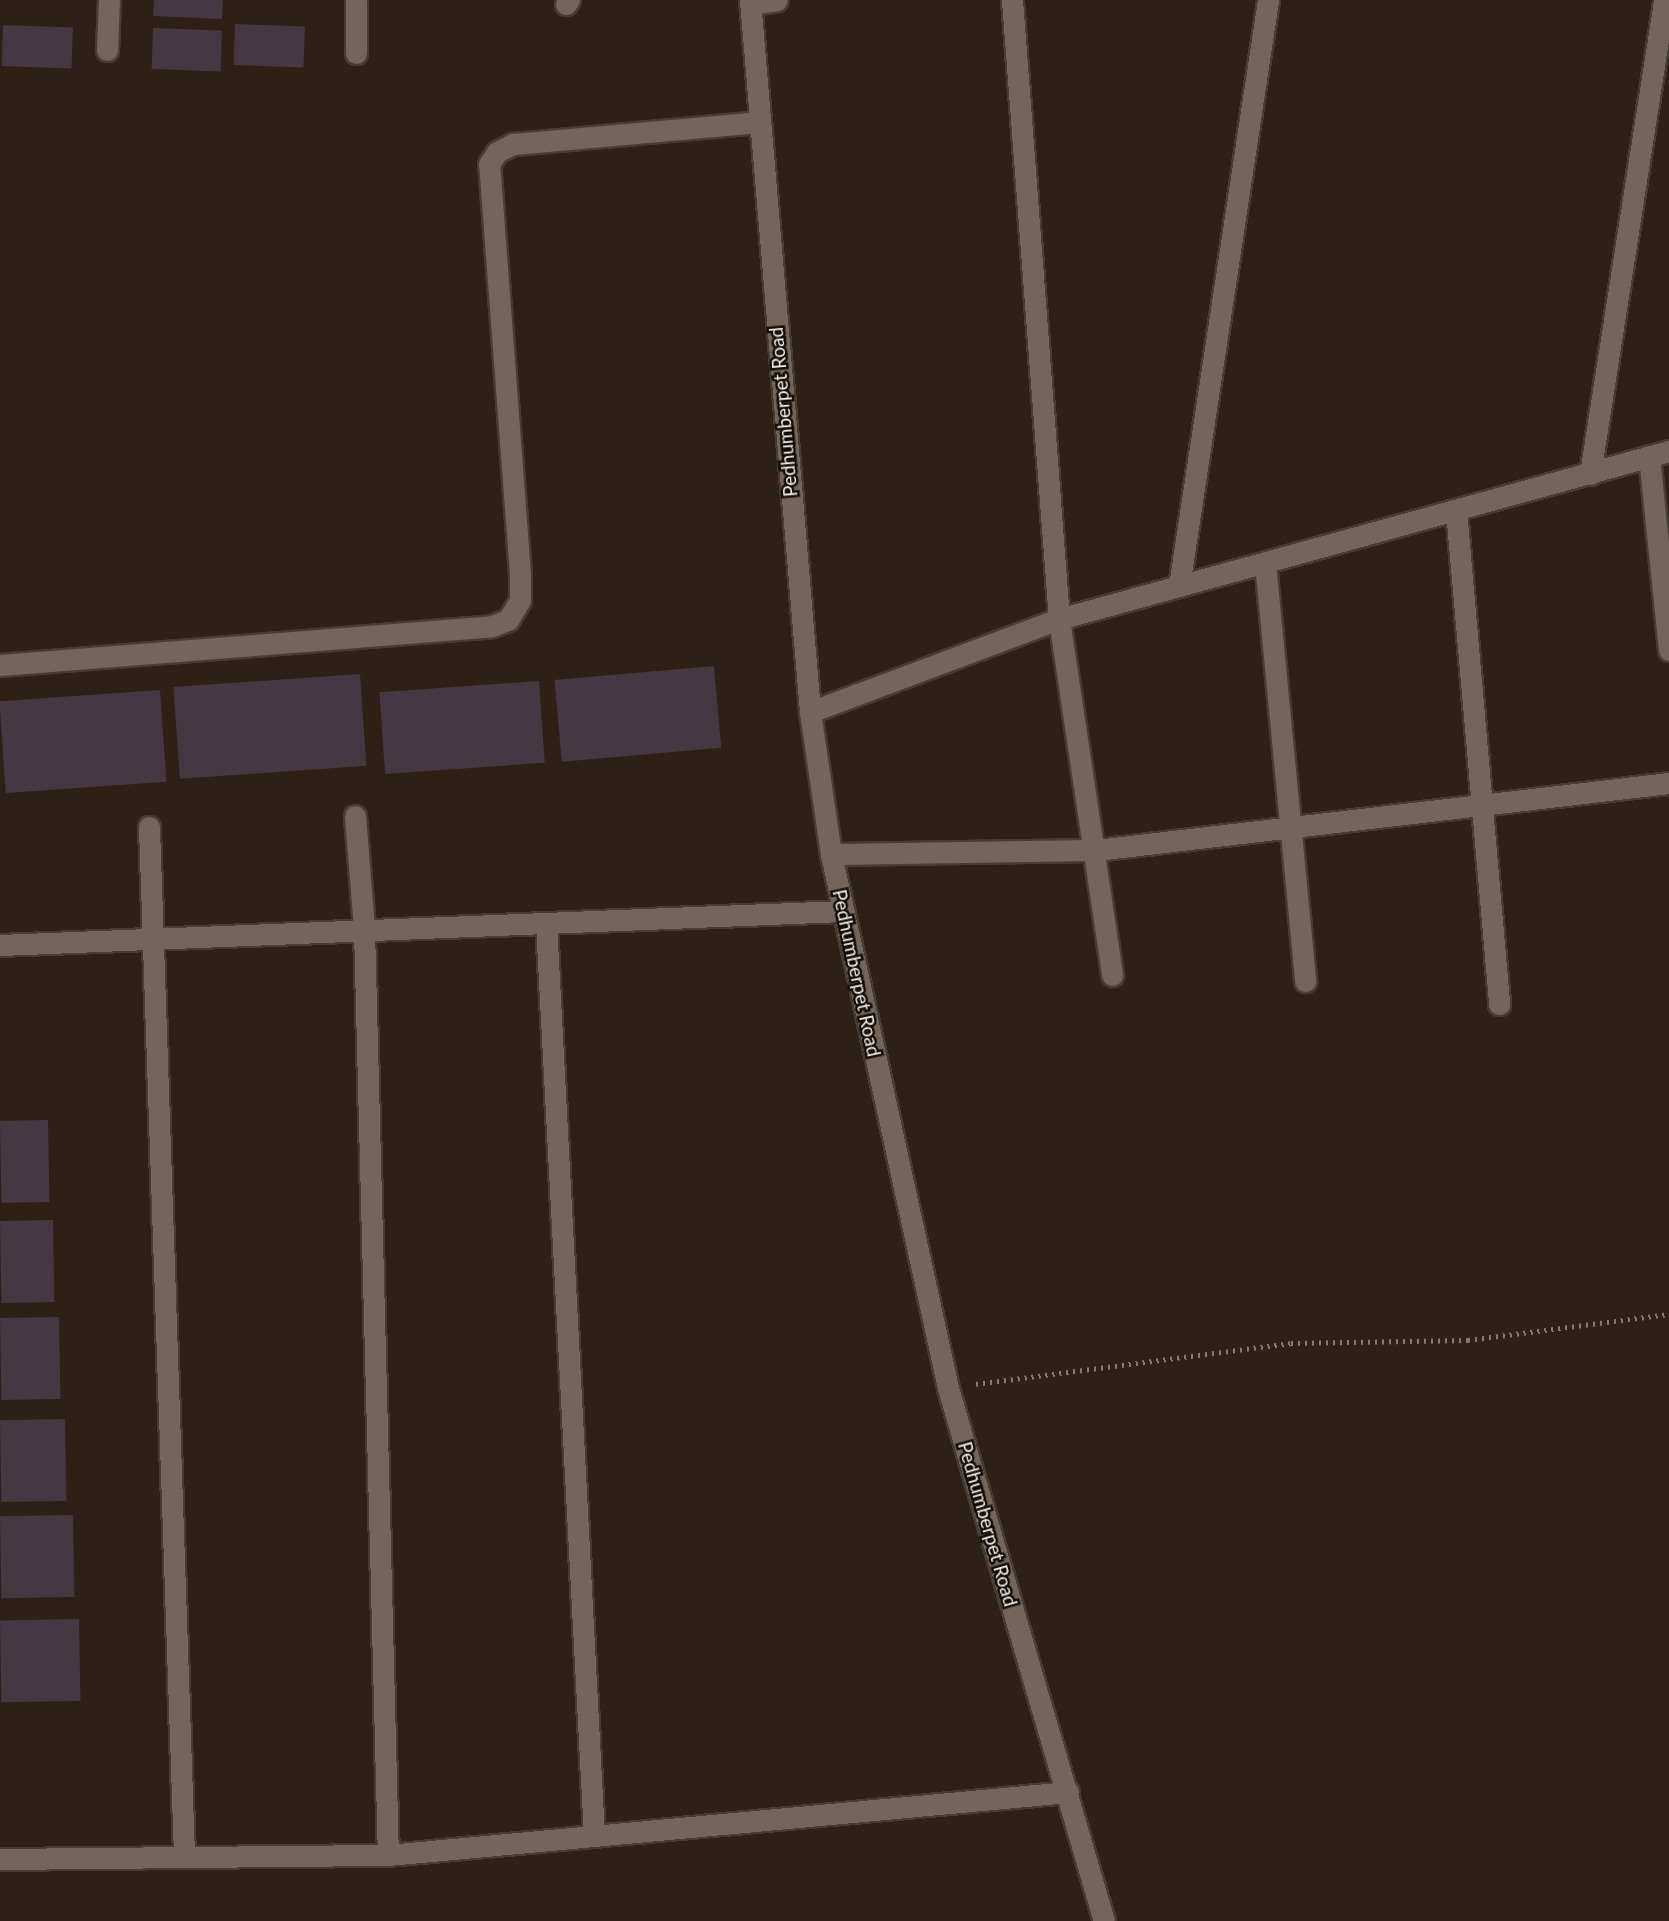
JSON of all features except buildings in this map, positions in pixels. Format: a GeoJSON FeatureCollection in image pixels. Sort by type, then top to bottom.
{"type":"FeatureCollection","features":[{"type":"Feature","properties":{"kind":"street"},"geometry":{"type":"LineString","coordinates":[[107,50],[109,0]]}},
{"type":"Feature","properties":{"kind":"street"},"geometry":{"type":"LineString","coordinates":[[356,0],[356,53]]}},
{"type":"Feature","properties":{"kind":"street"},"geometry":{"type":"LineString","coordinates":[[750,2],[777,0]]}},
{"type":"Feature","properties":{"kind":"street"},"geometry":{"type":"LineString","coordinates":[[1012,0],[1059,618],[1096,850],[1112,975]]}},
{"type":"Feature","properties":{"kind":"street"},"geometry":{"type":"LineString","coordinates":[[1179,586],[1268,0]]}},
{"type":"Feature","properties":{"kind":"street"},"geometry":{"type":"LineString","coordinates":[[1590,474],[1664,0]]}},
{"type":"Feature","properties":{"kind":"street","name":"Pedhumberpet Road"},"geometry":{"type":"LineString","coordinates":[[750,2],[810,712],[831,854],[948,1388],[1104,1921]]}},
{"type":"Feature","properties":{"kind":"street"},"geometry":{"type":"LineString","coordinates":[[0,665],[492,626],[508,620],[520,600],[520,574],[488,189],[489,164],[497,152],[513,144],[759,122]]}},
{"type":"Feature","properties":{"kind":"street"},"geometry":{"type":"LineString","coordinates":[[810,712],[1059,618],[1659,453],[1669,650]]}},
{"type":"Feature","properties":{"kind":"street"},"geometry":{"type":"LineString","coordinates":[[1456,510],[1484,805],[1499,1004]]}},
{"type":"Feature","properties":{"kind":"street"},"geometry":{"type":"LineString","coordinates":[[1265,563],[1305,981]]}},
{"type":"Feature","properties":{"kind":"street"},"geometry":{"type":"LineString","coordinates":[[831,854],[1096,850],[1669,783]]}},
{"type":"Feature","properties":{"kind":"street"},"geometry":{"type":"LineString","coordinates":[[355,816],[364,929],[388,1855]]}},
{"type":"Feature","properties":{"kind":"street"},"geometry":{"type":"LineString","coordinates":[[149,827],[156,938],[184,1855]]}},
{"type":"Feature","properties":{"kind":"street"},"geometry":{"type":"LineString","coordinates":[[0,945],[843,911]]}},
{"type":"Feature","properties":{"kind":"street"},"geometry":{"type":"LineString","coordinates":[[546,923],[594,1836]]}},
{"type":"Feature","properties":{"kind":"street"},"geometry":{"type":"LineString","coordinates":[[0,1859],[184,1855],[388,1855],[1068,1792]]}},
{"type":"Feature","properties":{"kind":"path"},"geometry":{"type":"LineString","coordinates":[[948,1388],[1291,1343],[1468,1340],[1669,1314]]}}]}
